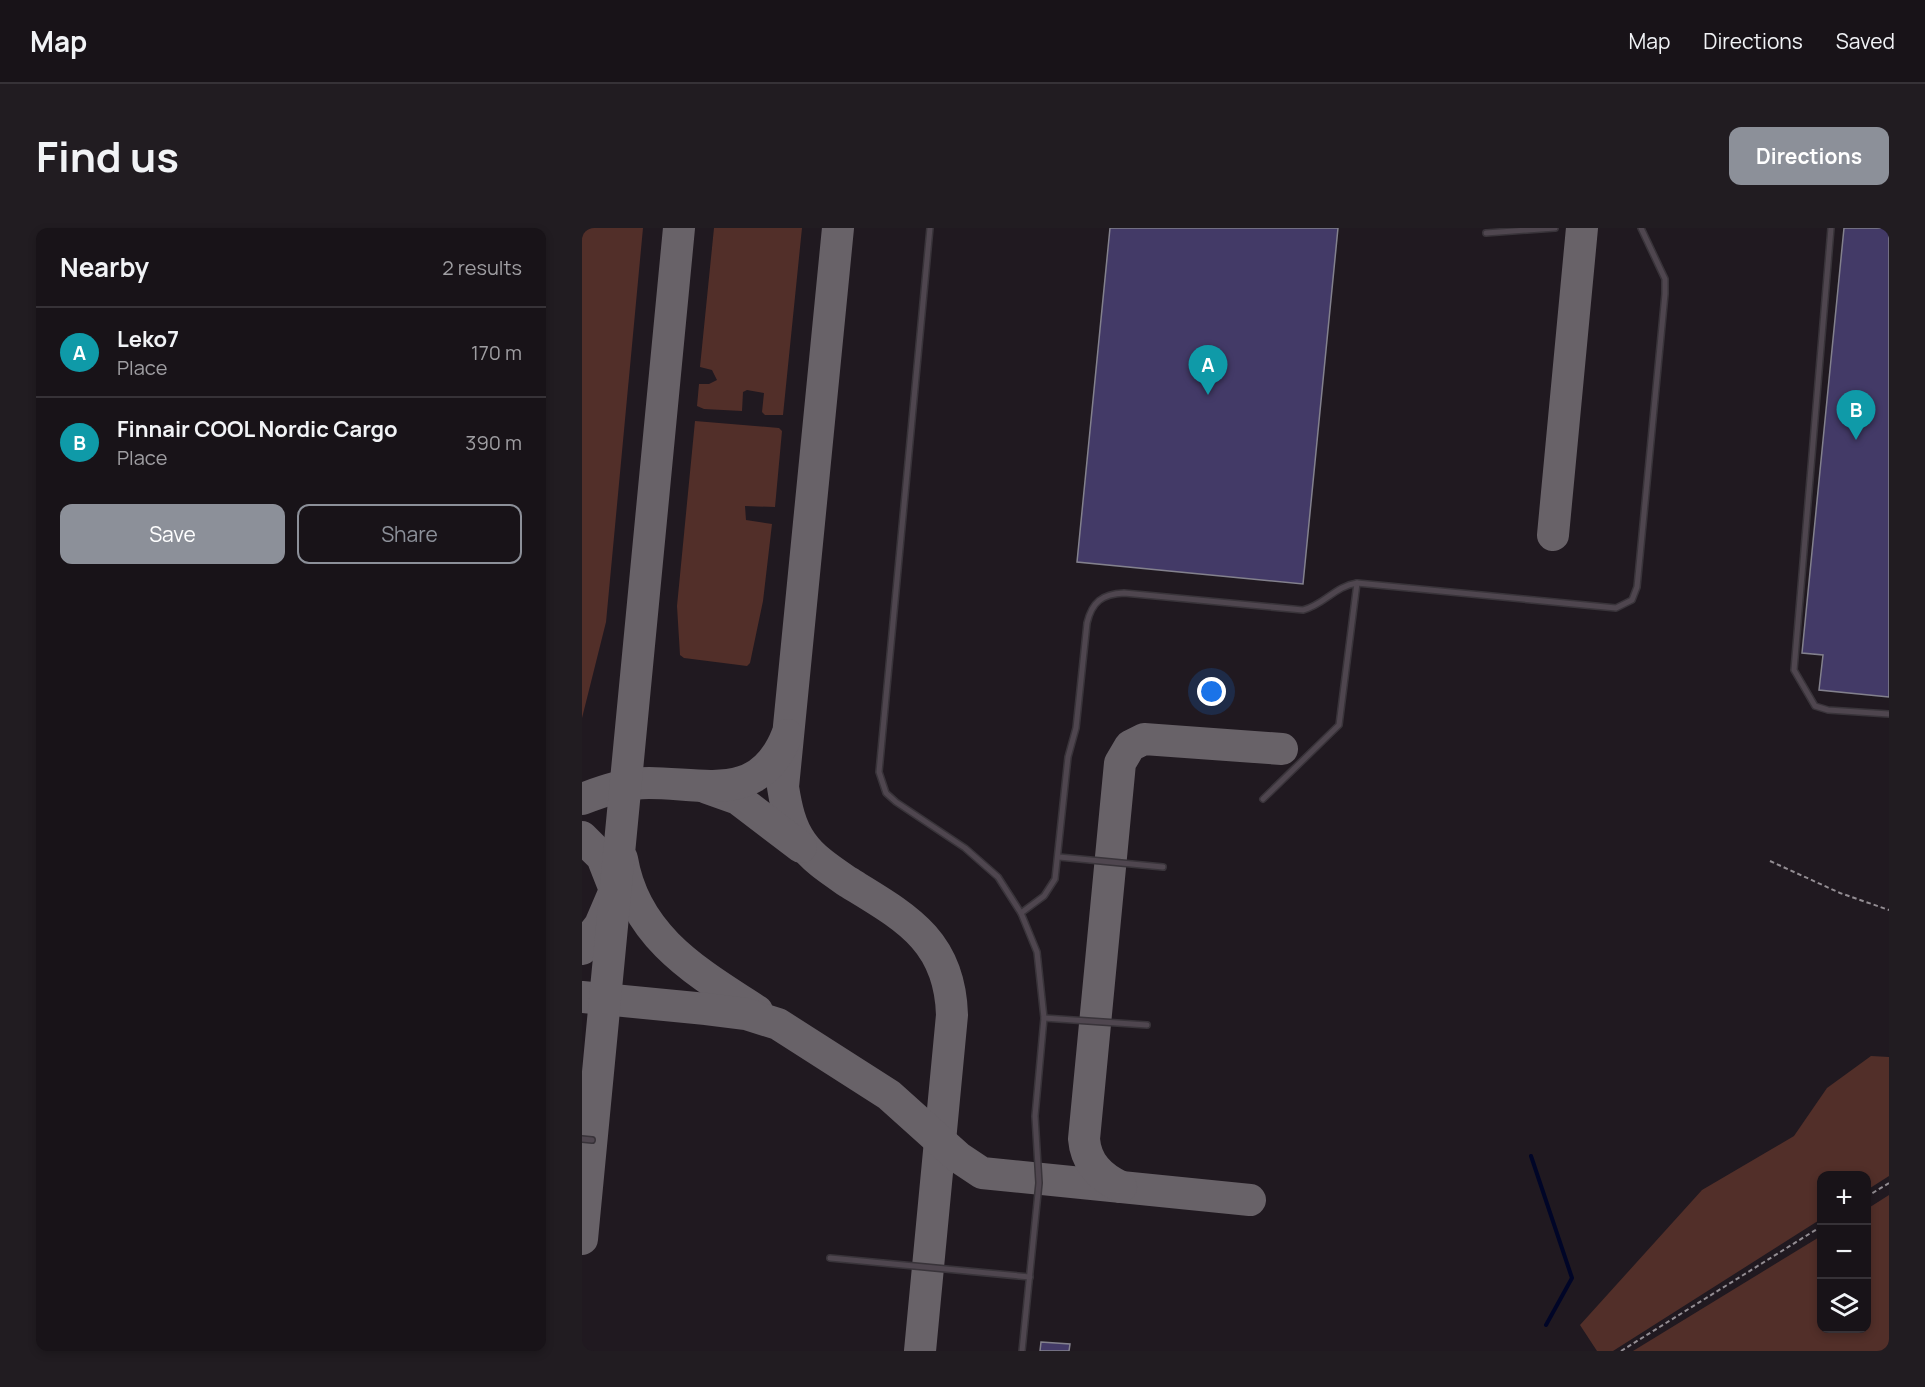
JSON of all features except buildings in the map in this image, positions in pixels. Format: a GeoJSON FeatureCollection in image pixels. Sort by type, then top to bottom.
{"type":"FeatureCollection","features":[{"type":"Feature","properties":{"kind":"lane"},"geometry":{"type":"LineString","coordinates":[[930,228],[879,772],[886,793],[984,862],[998,877],[1021,913],[1037,952],[1044,1018],[1035,1116],[1039,1182],[1022,1351]]}},
{"type":"Feature","properties":{"kind":"lane"},"geometry":{"type":"LineString","coordinates":[[1486,233],[1555,228]]}},
{"type":"Feature","properties":{"kind":"lane"},"geometry":{"type":"LineString","coordinates":[[1021,913],[1050,888],[1055,879],[1068,757],[1076,728],[1088,623],[1095,604],[1110,593],[1124,592],[1303,610],[1318,604],[1340,586],[1357,583],[1616,608],[1632,600],[1637,587],[1665,294],[1665,279],[1641,228]]}},
{"type":"Feature","properties":{"kind":"lane"},"geometry":{"type":"LineString","coordinates":[[1831,228],[1794,670],[1815,706],[1828,710],[1889,714]]}},
{"type":"Feature","properties":{"kind":"lane"},"geometry":{"type":"LineString","coordinates":[[1263,799],[1339,725],[1357,583]]}},
{"type":"Feature","properties":{"kind":"lane"},"geometry":{"type":"LineString","coordinates":[[1059,857],[1163,867]]}},
{"type":"Feature","properties":{"kind":"lane"},"geometry":{"type":"LineString","coordinates":[[1044,1018],[1147,1025]]}},
{"type":"Feature","properties":{"kind":"lane"},"geometry":{"type":"LineString","coordinates":[[582,1139],[592,1140]]}},
{"type":"Feature","properties":{"kind":"lane"},"geometry":{"type":"LineString","coordinates":[[830,1258],[1030,1277]]}},
{"type":"Feature","properties":{"kind":"path"},"geometry":{"type":"LineString","coordinates":[[1770,861],[1840,892],[1889,910]]}},
{"type":"Feature","properties":{"kind":"path"},"geometry":{"type":"LineString","coordinates":[[1871,1194],[1889,1183]]}},
{"type":"Feature","properties":{"kind":"path"},"geometry":{"type":"LineString","coordinates":[[1621,1351],[1817,1228]]}},
{"type":"Feature","properties":{"kind":"shaded area"},"geometry":{"type":"Polygon","coordinates":[[[582,228],[643,228],[606,622],[582,718],[582,228]]]}},
{"type":"Feature","properties":{"kind":"shaded area"},"geometry":{"type":"Polygon","coordinates":[[[714,228],[802,228],[783,415],[765,415],[762,412],[764,393],[747,390],[743,392],[742,411],[704,409],[697,406],[699,384],[709,384],[717,380],[712,370],[700,367],[714,228]]]}},
{"type":"Feature","properties":{"kind":"shaded area"},"geometry":{"type":"Polygon","coordinates":[[[695,421],[779,428],[782,431],[775,507],[745,506],[746,520],[772,524],[763,601],[750,663],[747,666],[684,658],[680,655],[677,606],[695,421]]]}},
{"type":"Feature","properties":{"kind":"shaded area"},"geometry":{"type":"Polygon","coordinates":[[[1871,1056],[1889,1057],[1889,1176],[1871,1187],[1871,1171],[1817,1171],[1817,1222],[1613,1351],[1597,1351],[1580,1325],[1702,1190],[1794,1136],[1827,1088],[1871,1056]]]}},
{"type":"Feature","properties":{"kind":"shaded area"},"geometry":{"type":"Polygon","coordinates":[[[1889,1195],[1889,1351],[1633,1351],[1817,1238],[1817,1333],[1871,1333],[1871,1206],[1889,1195]]]}},
{"type":"Feature","properties":{"kind":"waterway"},"geometry":{"type":"LineString","coordinates":[[1531,1156],[1572,1278],[1546,1325]]}},
{"type":"Feature","properties":{"kind":"taxiway"},"geometry":{"type":"LineString","coordinates":[[582,1239],[679,228]]}},
{"type":"Feature","properties":{"kind":"taxiway"},"geometry":{"type":"LineString","coordinates":[[838,228],[783,787],[792,823],[806,849],[829,869],[888,907],[921,934],[933,949],[943,968],[949,989],[952,1015],[920,1351]]}},
{"type":"Feature","properties":{"kind":"taxiway"},"geometry":{"type":"LineString","coordinates":[[1553,535],[1582,228]]}},
{"type":"Feature","properties":{"kind":"taxiway"},"geometry":{"type":"LineString","coordinates":[[582,799],[615,788],[640,783],[710,786],[746,781],[762,772],[776,757],[787,735]]}},
{"type":"Feature","properties":{"kind":"taxiway"},"geometry":{"type":"LineString","coordinates":[[1121,1187],[1107,1179],[1095,1168],[1085,1148],[1084,1139],[1120,763],[1130,746],[1144,739],[1282,749]]}},
{"type":"Feature","properties":{"kind":"taxiway"},"geometry":{"type":"LineString","coordinates":[[707,788],[738,799],[801,847]]}},
{"type":"Feature","properties":{"kind":"taxiway"},"geometry":{"type":"LineString","coordinates":[[582,837],[602,857],[615,890],[600,925],[582,949]]}},
{"type":"Feature","properties":{"kind":"taxiway"},"geometry":{"type":"LineString","coordinates":[[622,859],[629,886],[640,910],[655,931],[691,966],[757,1011]]}},
{"type":"Feature","properties":{"kind":"taxiway"},"geometry":{"type":"LineString","coordinates":[[582,997],[746,1014],[778,1024],[889,1095],[958,1157],[982,1173],[1250,1200]]}},
{"type":"Feature","properties":{"kind":"place","name":"Leko7"},"geometry":{"type":"Point","coordinates":[1208,395]}},
{"type":"Feature","properties":{"kind":"place","name":"Finnair COOL Nordic Cargo"},"geometry":{"type":"Point","coordinates":[1856,440]}}]}
